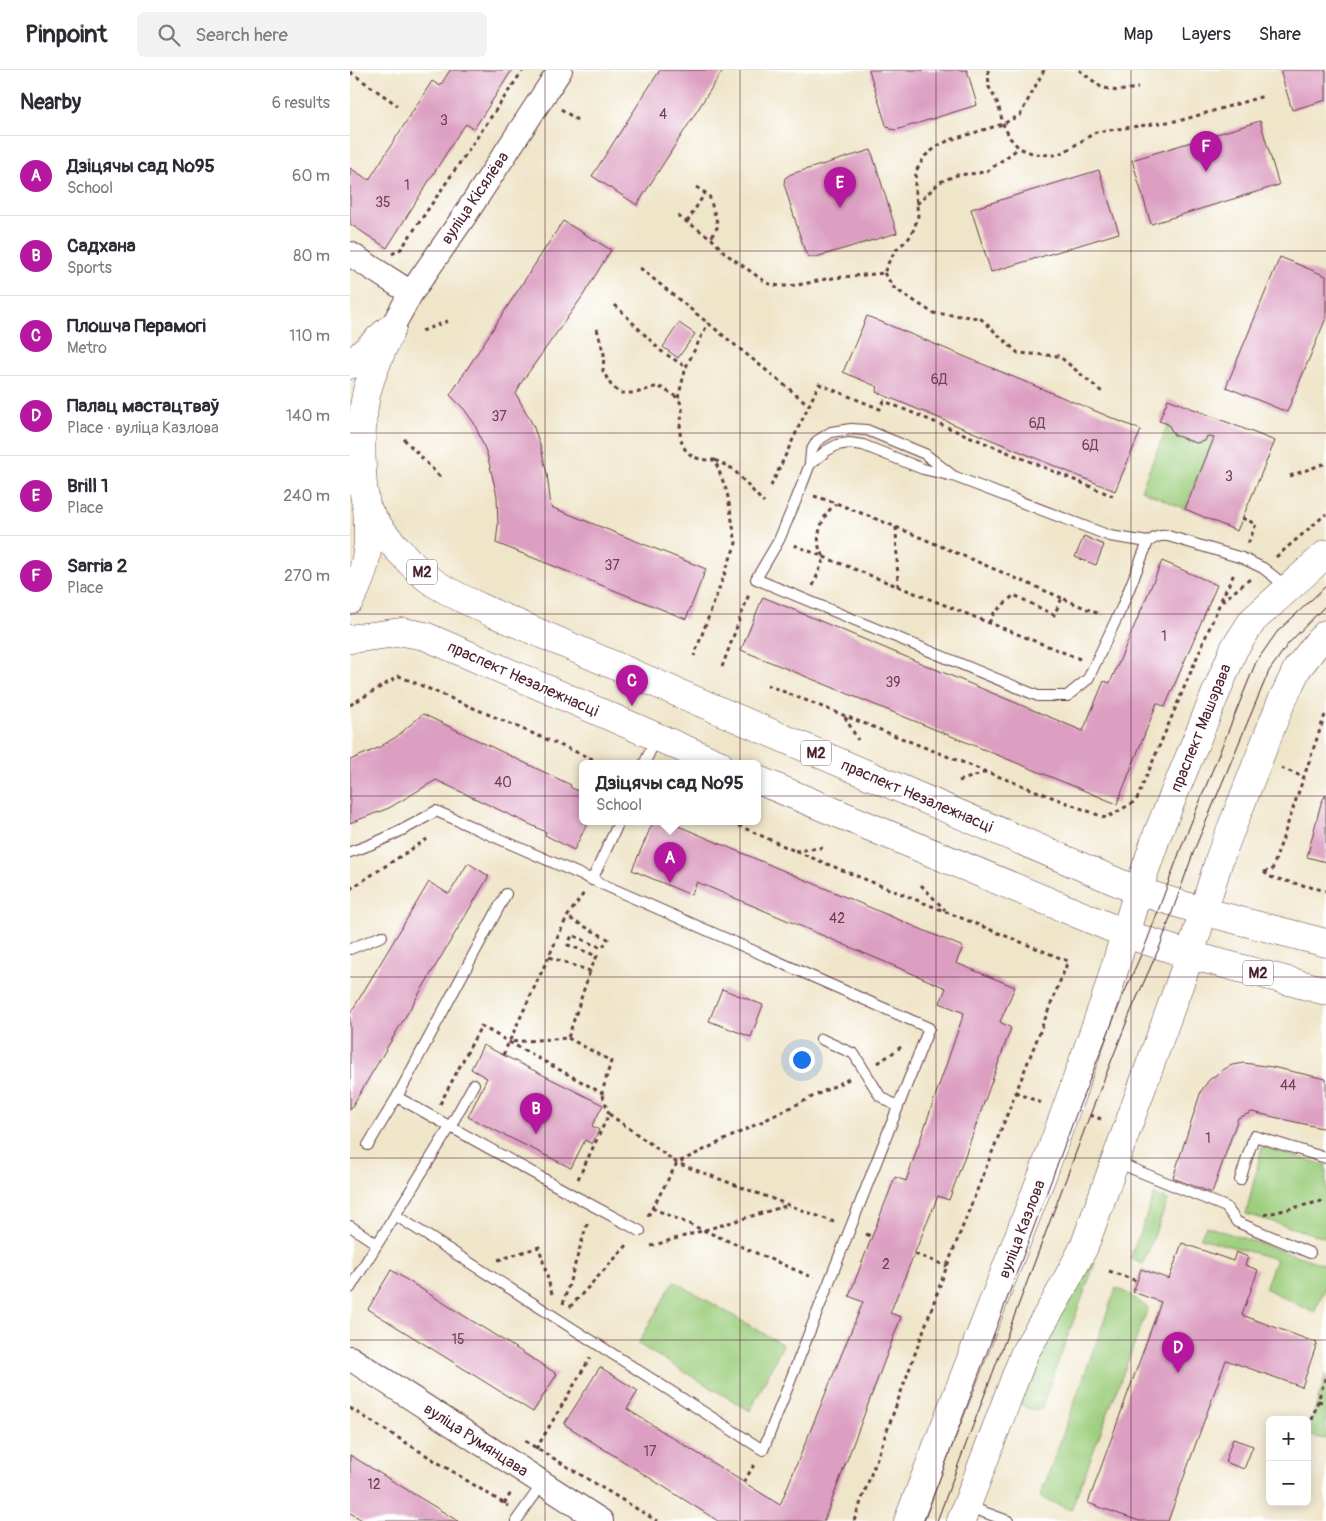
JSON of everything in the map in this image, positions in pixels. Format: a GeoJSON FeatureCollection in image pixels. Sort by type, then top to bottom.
{"type":"FeatureCollection","features":[{"type":"Feature","properties":{"kind":"main road"},"geometry":{"type":"LineString","coordinates":[[350,365],[392,327]]}},
{"type":"Feature","properties":{"kind":"main road"},"geometry":{"type":"LineString","coordinates":[[366,501],[360,453],[366,394],[392,327]]}},
{"type":"Feature","properties":{"kind":"main road","name":"праспект Незалежнасці"},"geometry":{"type":"LineString","coordinates":[[350,466],[356,474],[366,501],[384,533],[404,556],[432,582],[460,598],[1138,891],[1202,912],[1326,943]]}},
{"type":"Feature","properties":{"kind":"main road","name":"М2"},"geometry":{"type":"LineString","coordinates":[[350,600],[363,573],[366,561],[369,532],[366,501]]}},
{"type":"Feature","properties":{"kind":"main road","name":"праспект Машэрава"},"geometry":{"type":"LineString","coordinates":[[1126,934],[1157,835],[1234,649],[1253,620],[1326,554]]}},
{"type":"Feature","properties":{"kind":"main road","name":"праспект Незалежнасці"},"geometry":{"type":"LineString","coordinates":[[350,639],[403,632],[425,636],[710,760]]}},
{"type":"Feature","properties":{"kind":"main road"},"geometry":{"type":"LineString","coordinates":[[964,1513],[1025,1352],[1055,1302],[1084,1247],[1190,955],[1220,857],[1280,705],[1297,669],[1326,634]]}},
{"type":"Feature","properties":{"kind":"main road","name":"М2"},"geometry":{"type":"LineString","coordinates":[[761,781],[1126,934],[1190,955],[1326,991]]}},
{"type":"Feature","properties":{"kind":"main road","name":"вуліца Казлова"},"geometry":{"type":"LineString","coordinates":[[908,1521],[1044,1171],[1105,1000],[1126,934]]}},
{"type":"Feature","properties":{"kind":"street","name":"вуліца Кісялёва"},"geometry":{"type":"LineString","coordinates":[[392,327],[411,293],[464,218],[560,70]]}},
{"type":"Feature","properties":{"kind":"street"},"geometry":{"type":"LineString","coordinates":[[350,254],[411,293]]}},
{"type":"Feature","properties":{"kind":"street","name":"вуліца Румянцава"},"geometry":{"type":"LineString","coordinates":[[350,1358],[601,1521]]}},
{"type":"Feature","properties":{"kind":"lane"},"geometry":{"type":"LineString","coordinates":[[953,476],[925,454],[866,430],[851,429],[831,432],[816,440],[811,451],[810,464],[779,540],[756,579],[1038,696],[1067,696],[1088,679],[1122,607],[1148,542],[1154,538],[1161,535],[1168,536],[1242,558],[1263,568],[1288,587]]}},
{"type":"Feature","properties":{"kind":"lane"},"geometry":{"type":"LineString","coordinates":[[810,464],[837,445],[849,443],[863,445],[923,469],[953,476],[1110,536],[1148,542]]}},
{"type":"Feature","properties":{"kind":"lane"},"geometry":{"type":"LineString","coordinates":[[646,760],[656,738]]}},
{"type":"Feature","properties":{"kind":"lane"},"geometry":{"type":"LineString","coordinates":[[350,852],[381,842],[436,811],[928,1028],[763,1450],[395,1216]]}},
{"type":"Feature","properties":{"kind":"lane"},"geometry":{"type":"LineString","coordinates":[[592,880],[618,825]]}},
{"type":"Feature","properties":{"kind":"lane"},"geometry":{"type":"LineString","coordinates":[[368,1145],[397,1097],[506,894]]}},
{"type":"Feature","properties":{"kind":"lane"},"geometry":{"type":"LineString","coordinates":[[350,949],[382,936]]}},
{"type":"Feature","properties":{"kind":"lane"},"geometry":{"type":"LineString","coordinates":[[820,1039],[854,1054],[880,1096],[898,1107]]}},
{"type":"Feature","properties":{"kind":"lane"},"geometry":{"type":"LineString","coordinates":[[350,1288],[450,1127],[474,1084]]}},
{"type":"Feature","properties":{"kind":"lane"},"geometry":{"type":"LineString","coordinates":[[397,1097],[640,1231]]}},
{"type":"Feature","properties":{"kind":"lane"},"geometry":{"type":"LineString","coordinates":[[1240,1180],[1254,1136],[1326,1158]]}},
{"type":"Feature","properties":{"kind":"lane"},"geometry":{"type":"LineString","coordinates":[[1115,1162],[1226,1207],[1237,1222],[1310,1253]]}},
{"type":"Feature","properties":{"kind":"lane"},"geometry":{"type":"LineString","coordinates":[[350,1226],[377,1244]]}},
{"type":"Feature","properties":{"kind":"lane"},"geometry":{"type":"LineString","coordinates":[[518,1517],[534,1477]]}},
{"type":"Feature","properties":{"kind":"lane"},"geometry":{"type":"LineString","coordinates":[[964,1513],[1008,1521]]}},
{"type":"Feature","properties":{"kind":"path"},"geometry":{"type":"LineString","coordinates":[[388,256],[401,249],[522,70]]}},
{"type":"Feature","properties":{"kind":"path"},"geometry":{"type":"LineString","coordinates":[[988,70],[989,87],[998,104],[1010,138],[1019,148],[1034,154],[1054,155],[1064,152],[1096,132],[1182,120],[1264,96]]}},
{"type":"Feature","properties":{"kind":"path"},"geometry":{"type":"LineString","coordinates":[[884,273],[896,250],[909,238],[914,229],[918,216],[914,185],[916,171],[925,156],[938,145],[1004,124],[1020,115],[1044,70]]}},
{"type":"Feature","properties":{"kind":"path"},"geometry":{"type":"LineString","coordinates":[[1079,70],[1101,87],[1117,91],[1138,88]]}},
{"type":"Feature","properties":{"kind":"path"},"geometry":{"type":"LineString","coordinates":[[350,72],[397,105]]}},
{"type":"Feature","properties":{"kind":"path"},"geometry":{"type":"LineString","coordinates":[[916,204],[940,182],[958,174],[979,173],[989,170],[1019,148]]}},
{"type":"Feature","properties":{"kind":"path"},"geometry":{"type":"LineString","coordinates":[[696,187],[709,195],[718,226],[711,238]]}},
{"type":"Feature","properties":{"kind":"path"},"geometry":{"type":"LineString","coordinates":[[687,222],[705,193]]}},
{"type":"Feature","properties":{"kind":"path"},"geometry":{"type":"LineString","coordinates":[[678,216],[711,238],[726,254],[753,274],[767,283],[780,287],[831,278],[884,273]]}},
{"type":"Feature","properties":{"kind":"path"},"geometry":{"type":"LineString","coordinates":[[640,268],[809,404]]}},
{"type":"Feature","properties":{"kind":"path"},"geometry":{"type":"LineString","coordinates":[[884,273],[894,288],[933,313],[980,318],[1018,353],[1059,356],[1102,392]]}},
{"type":"Feature","properties":{"kind":"path"},"geometry":{"type":"LineString","coordinates":[[615,305],[661,351],[686,367]]}},
{"type":"Feature","properties":{"kind":"path"},"geometry":{"type":"LineString","coordinates":[[422,330],[448,321]]}},
{"type":"Feature","properties":{"kind":"path"},"geometry":{"type":"LineString","coordinates":[[708,323],[686,367],[678,398],[683,411],[680,429],[683,447],[692,457],[702,461],[715,460],[733,469],[764,503]]}},
{"type":"Feature","properties":{"kind":"path"},"geometry":{"type":"LineString","coordinates":[[597,329],[604,354],[603,371],[612,387],[621,393],[636,394],[658,386],[678,398]]}},
{"type":"Feature","properties":{"kind":"path"},"geometry":{"type":"LineString","coordinates":[[876,407],[880,409],[884,401],[1114,496]]}},
{"type":"Feature","properties":{"kind":"path"},"geometry":{"type":"LineString","coordinates":[[404,439],[442,479]]}},
{"type":"Feature","properties":{"kind":"path"},"geometry":{"type":"LineString","coordinates":[[694,656],[736,543],[727,492],[715,460]]}},
{"type":"Feature","properties":{"kind":"path"},"geometry":{"type":"LineString","coordinates":[[1290,476],[1326,463]]}},
{"type":"Feature","properties":{"kind":"path"},"geometry":{"type":"LineString","coordinates":[[799,492],[836,503],[896,527],[1092,610]]}},
{"type":"Feature","properties":{"kind":"path"},"geometry":{"type":"LineString","coordinates":[[808,600],[824,558],[819,547],[822,521],[836,503]]}},
{"type":"Feature","properties":{"kind":"path"},"geometry":{"type":"LineString","coordinates":[[1220,603],[1326,514]]}},
{"type":"Feature","properties":{"kind":"path"},"geometry":{"type":"LineString","coordinates":[[768,685],[1106,818],[1136,801],[1220,603],[1256,524],[1242,518]]}},
{"type":"Feature","properties":{"kind":"path"},"geometry":{"type":"LineString","coordinates":[[896,527],[898,586]]}},
{"type":"Feature","properties":{"kind":"path"},"geometry":{"type":"LineString","coordinates":[[779,540],[1095,665]]}},
{"type":"Feature","properties":{"kind":"path"},"geometry":{"type":"LineString","coordinates":[[722,666],[756,579]]}},
{"type":"Feature","properties":{"kind":"path"},"geometry":{"type":"LineString","coordinates":[[989,623],[994,613],[1014,594],[1054,615],[1062,598]]}},
{"type":"Feature","properties":{"kind":"path"},"geometry":{"type":"LineString","coordinates":[[350,705],[399,676],[595,760]]}},
{"type":"Feature","properties":{"kind":"path"},"geometry":{"type":"LineString","coordinates":[[1326,712],[1272,870],[1264,872],[1270,877],[1326,891]]}},
{"type":"Feature","properties":{"kind":"path"},"geometry":{"type":"LineString","coordinates":[[845,716],[858,740]]}},
{"type":"Feature","properties":{"kind":"path"},"geometry":{"type":"LineString","coordinates":[[959,781],[987,772]]}},
{"type":"Feature","properties":{"kind":"path"},"geometry":{"type":"LineString","coordinates":[[350,889],[455,820]]}},
{"type":"Feature","properties":{"kind":"path"},"geometry":{"type":"LineString","coordinates":[[738,825],[795,851],[1068,960],[947,1266],[854,1521]]}},
{"type":"Feature","properties":{"kind":"path"},"geometry":{"type":"LineString","coordinates":[[795,851],[826,847]]}},
{"type":"Feature","properties":{"kind":"path"},"geometry":{"type":"LineString","coordinates":[[502,1055],[567,917],[592,880]]}},
{"type":"Feature","properties":{"kind":"path"},"geometry":{"type":"LineString","coordinates":[[921,885],[946,912]]}},
{"type":"Feature","properties":{"kind":"path"},"geometry":{"type":"LineString","coordinates":[[567,917],[608,939],[602,948],[572,935],[568,945],[597,956],[590,970],[568,1038]]}},
{"type":"Feature","properties":{"kind":"path"},"geometry":{"type":"LineString","coordinates":[[548,957],[590,970]]}},
{"type":"Feature","properties":{"kind":"path"},"geometry":{"type":"LineString","coordinates":[[433,1117],[481,1026],[602,1093]]}},
{"type":"Feature","properties":{"kind":"path"},"geometry":{"type":"LineString","coordinates":[[559,1320],[640,1231],[677,1163],[865,1072],[928,1028]]}},
{"type":"Feature","properties":{"kind":"path"},"geometry":{"type":"LineString","coordinates":[[509,1042],[568,1038],[611,1061],[602,1093],[609,1114],[677,1163],[850,1228]]}},
{"type":"Feature","properties":{"kind":"path"},"geometry":{"type":"LineString","coordinates":[[1015,1092],[1035,1100]]}},
{"type":"Feature","properties":{"kind":"path"},"geometry":{"type":"LineString","coordinates":[[571,1194],[609,1114]]}},
{"type":"Feature","properties":{"kind":"path"},"geometry":{"type":"LineString","coordinates":[[1090,1115],[1101,1119]]}},
{"type":"Feature","properties":{"kind":"path"},"geometry":{"type":"LineString","coordinates":[[1237,1222],[1326,1200]]}},
{"type":"Feature","properties":{"kind":"path"},"geometry":{"type":"LineString","coordinates":[[640,1231],[651,1246],[789,1205]]}},
{"type":"Feature","properties":{"kind":"path"},"geometry":{"type":"LineString","coordinates":[[559,1320],[593,1206]]}},
{"type":"Feature","properties":{"kind":"path"},"geometry":{"type":"LineString","coordinates":[[652,1208],[828,1284]]}},
{"type":"Feature","properties":{"kind":"path"},"geometry":{"type":"LineString","coordinates":[[476,1267],[539,1247],[559,1320]]}},
{"type":"Feature","properties":{"kind":"path"},"geometry":{"type":"LineString","coordinates":[[914,1254],[947,1266]]}},
{"type":"Feature","properties":{"kind":"path"},"geometry":{"type":"LineString","coordinates":[[1109,1271],[1137,1282]]}},
{"type":"Feature","properties":{"kind":"path"},"geometry":{"type":"LineString","coordinates":[[504,1504],[534,1477],[598,1345]]}},
{"type":"Feature","properties":{"kind":"path"},"geometry":{"type":"LineString","coordinates":[[1311,1423],[1326,1376]]}},
{"type":"Feature","properties":{"kind":"path"},"geometry":{"type":"LineString","coordinates":[[1317,1400],[1326,1403]]}},
{"type":"Feature","properties":{"kind":"path"},"geometry":{"type":"LineString","coordinates":[[350,1408],[504,1504],[518,1517]]}},
{"type":"Feature","properties":{"kind":"green space"},"geometry":{"type":"Polygon","coordinates":[[[1168,424],[1175,433],[1188,441],[1205,441],[1207,436],[1214,438],[1185,509],[1141,490],[1168,424]]]}},
{"type":"Feature","properties":{"kind":"green space"},"geometry":{"type":"Polygon","coordinates":[[[1262,1147],[1326,1165],[1326,1238],[1246,1214],[1262,1147]]]}},
{"type":"Feature","properties":{"kind":"green space"},"geometry":{"type":"Polygon","coordinates":[[[1154,1195],[1168,1200],[1143,1264],[1130,1259],[1154,1195]]]}},
{"type":"Feature","properties":{"kind":"green space"},"geometry":{"type":"Polygon","coordinates":[[[1206,1226],[1326,1265],[1326,1286],[1314,1313],[1265,1288],[1276,1259],[1200,1238],[1206,1226]]]}},
{"type":"Feature","properties":{"kind":"green space"},"geometry":{"type":"Polygon","coordinates":[[[1091,1261],[1095,1263],[1041,1408],[1038,1411],[1034,1411],[1020,1404],[1046,1336],[1091,1261]]]}},
{"type":"Feature","properties":{"kind":"green space"},"geometry":{"type":"Polygon","coordinates":[[[674,1281],[783,1345],[750,1411],[638,1344],[674,1281]]]}},
{"type":"Feature","properties":{"kind":"green space"},"geometry":{"type":"Polygon","coordinates":[[[1116,1288],[1129,1294],[1148,1308],[1071,1510],[1040,1497],[1116,1288]]]}},
{"type":"Feature","properties":{"kind":"green space"},"geometry":{"type":"Polygon","coordinates":[[[1326,1374],[1326,1439],[1311,1436],[1311,1422],[1326,1374]]]}},
{"type":"Feature","properties":{"kind":"building"},"geometry":{"type":"Polygon","coordinates":[[[450,70],[512,70],[474,129],[466,124],[459,133],[387,248],[350,224],[350,168],[369,180],[432,81],[440,86],[450,70]]]}},
{"type":"Feature","properties":{"kind":"building"},"geometry":{"type":"Polygon","coordinates":[[[660,70],[723,70],[637,205],[592,176],[660,70]]]}},
{"type":"Feature","properties":{"kind":"building"},"geometry":{"type":"Polygon","coordinates":[[[869,70],[967,70],[977,105],[896,130],[890,129],[886,125],[869,70]]]}},
{"type":"Feature","properties":{"kind":"building"},"geometry":{"type":"Polygon","coordinates":[[[1280,70],[1326,70],[1326,100],[1292,110],[1280,70]]]}},
{"type":"Feature","properties":{"kind":"building"},"geometry":{"type":"Polygon","coordinates":[[[1260,121],[1279,185],[1151,224],[1132,160],[1260,121]]]}},
{"type":"Feature","properties":{"kind":"building"},"geometry":{"type":"Polygon","coordinates":[[[871,150],[897,233],[816,257],[809,257],[805,252],[784,184],[785,178],[791,174],[871,150]]]}},
{"type":"Feature","properties":{"kind":"building"},"geometry":{"type":"Polygon","coordinates":[[[1099,170],[1119,233],[991,272],[971,209],[1099,170]]]}},
{"type":"Feature","properties":{"kind":"building"},"geometry":{"type":"Polygon","coordinates":[[[563,221],[611,250],[582,297],[521,383],[516,394],[533,425],[541,448],[547,474],[551,507],[706,569],[686,619],[496,543],[498,525],[497,496],[487,454],[474,423],[464,409],[450,395],[563,221]]]}},
{"type":"Feature","properties":{"kind":"building"},"geometry":{"type":"Polygon","coordinates":[[[1280,257],[1326,276],[1326,318],[1287,412],[1226,387],[1280,257]]]}},
{"type":"Feature","properties":{"kind":"building"},"geometry":{"type":"Polygon","coordinates":[[[867,316],[1141,430],[1115,491],[876,392],[878,387],[843,372],[867,316]]]}},
{"type":"Feature","properties":{"kind":"building"},"geometry":{"type":"Polygon","coordinates":[[[679,323],[695,334],[678,358],[663,347],[679,323]]]}},
{"type":"Feature","properties":{"kind":"building"},"geometry":{"type":"Polygon","coordinates":[[[1168,399],[1275,441],[1237,531],[1185,509],[1214,438],[1207,436],[1205,441],[1196,443],[1174,435],[1168,424],[1159,421],[1168,399]]]}},
{"type":"Feature","properties":{"kind":"building"},"geometry":{"type":"Polygon","coordinates":[[[1084,536],[1104,545],[1096,565],[1075,557],[1084,536]]]}},
{"type":"Feature","properties":{"kind":"building"},"geometry":{"type":"Polygon","coordinates":[[[1162,561],[1217,585],[1165,707],[1157,703],[1117,804],[741,650],[763,597],[1083,731],[1104,681],[1110,683],[1162,561]]]}},
{"type":"Feature","properties":{"kind":"building"},"geometry":{"type":"Polygon","coordinates":[[[423,714],[571,785],[570,787],[579,792],[579,825],[586,825],[574,850],[545,835],[546,832],[436,780],[389,808],[350,823],[350,760],[378,748],[396,737],[423,714]]]}},
{"type":"Feature","properties":{"kind":"building"},"geometry":{"type":"Polygon","coordinates":[[[1326,794],[1326,862],[1307,857],[1321,803],[1326,794]]]}},
{"type":"Feature","properties":{"kind":"building"},"geometry":{"type":"Polygon","coordinates":[[[652,825],[676,825],[963,947],[956,963],[1015,987],[1000,1022],[1011,1028],[949,1200],[938,1196],[890,1313],[901,1317],[824,1521],[718,1521],[564,1424],[600,1367],[638,1391],[627,1409],[780,1505],[863,1302],[849,1296],[895,1177],[906,1181],[964,1013],[940,1003],[946,988],[697,882],[691,895],[632,870],[652,825]]]}},
{"type":"Feature","properties":{"kind":"building"},"geometry":{"type":"Polygon","coordinates":[[[468,863],[489,876],[350,1110],[350,1014],[429,882],[449,894],[468,863]]]}},
{"type":"Feature","properties":{"kind":"building"},"geometry":{"type":"Polygon","coordinates":[[[722,989],[763,1005],[751,1037],[709,1021],[722,989]]]}},
{"type":"Feature","properties":{"kind":"building"},"geometry":{"type":"Polygon","coordinates":[[[483,1045],[603,1105],[592,1126],[599,1130],[592,1144],[585,1140],[571,1168],[468,1117],[487,1078],[471,1069],[483,1045]]]}},
{"type":"Feature","properties":{"kind":"building"},"geometry":{"type":"Polygon","coordinates":[[[1244,1063],[1326,1079],[1326,1129],[1252,1112],[1238,1118],[1212,1193],[1173,1178],[1201,1091],[1209,1080],[1221,1071],[1232,1065],[1244,1063]]]}},
{"type":"Feature","properties":{"kind":"building"},"geometry":{"type":"Polygon","coordinates":[[[1182,1243],[1233,1261],[1236,1252],[1248,1257],[1245,1265],[1258,1270],[1242,1315],[1317,1343],[1302,1387],[1226,1360],[1168,1521],[1139,1521],[1088,1503],[1161,1302],[1133,1292],[1141,1269],[1169,1279],[1182,1243]]]}},
{"type":"Feature","properties":{"kind":"building"},"geometry":{"type":"Polygon","coordinates":[[[391,1270],[557,1374],[533,1412],[368,1309],[391,1270]]]}},
{"type":"Feature","properties":{"kind":"building"},"geometry":{"type":"Polygon","coordinates":[[[1233,1439],[1253,1446],[1244,1469],[1225,1462],[1233,1439]]]}},
{"type":"Feature","properties":{"kind":"building"},"geometry":{"type":"Polygon","coordinates":[[[350,1455],[458,1521],[364,1521],[350,1513],[350,1455]]]}},
{"type":"Feature","properties":{"kind":"tram line"},"geometry":{"type":"LineString","coordinates":[[924,1521],[1078,1109],[1147,941],[1181,848],[1256,662],[1277,632],[1326,586]]}},
{"type":"Feature","properties":{"kind":"tram line"},"geometry":{"type":"LineString","coordinates":[[937,1521],[1090,1115],[1131,1011],[1160,946],[1195,848],[1269,671],[1288,644],[1326,605]]}},
{"type":"Feature","properties":{"kind":"place","name":"Sarria 2"},"geometry":{"type":"Point","coordinates":[1206,172]}},
{"type":"Feature","properties":{"kind":"place","name":"Brill 1"},"geometry":{"type":"Point","coordinates":[840,208]}},
{"type":"Feature","properties":{"kind":"place","name":"Плошча Перамогі"},"geometry":{"type":"Point","coordinates":[632,706]}},
{"type":"Feature","properties":{"kind":"place","name":"Дзіцячы сад №95"},"geometry":{"type":"Point","coordinates":[670,883]}},
{"type":"Feature","properties":{"kind":"place","name":"Садхана"},"geometry":{"type":"Point","coordinates":[536,1134]}},
{"type":"Feature","properties":{"kind":"place","name":"Палац мастацтваў"},"geometry":{"type":"Point","coordinates":[1178,1373]}}]}
